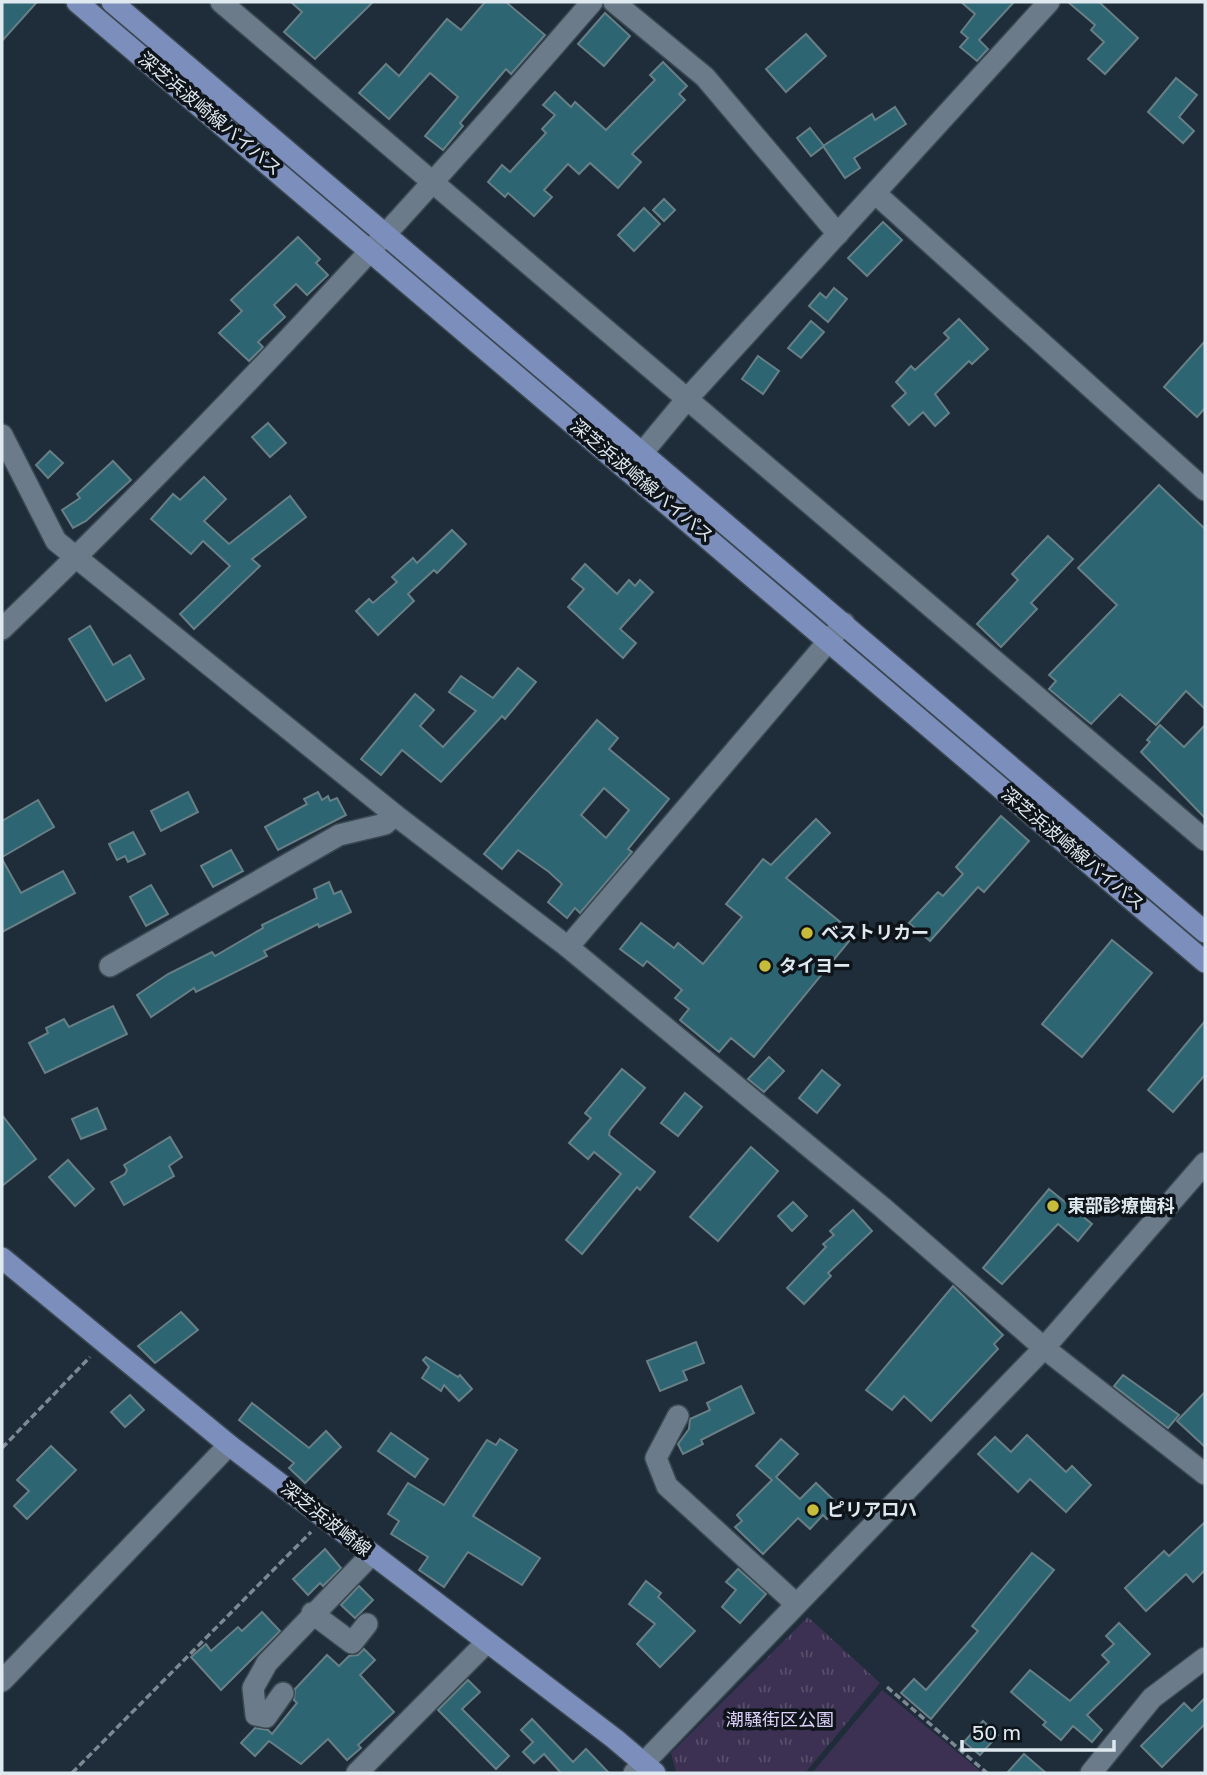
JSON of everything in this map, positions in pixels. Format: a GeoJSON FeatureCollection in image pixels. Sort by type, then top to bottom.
{"type":"FeatureCollection","features":[{"type":"Feature","properties":{"kind":"main road","name":"深芝浜波崎線バイパス"},"geometry":{"type":"LineString","coordinates":[[77,2],[643,452],[1205,932]]}},
{"type":"Feature","properties":{"kind":"main road","name":"深芝浜波崎線バイパス"},"geometry":{"type":"LineString","coordinates":[[112,2],[378,243],[828,640],[1205,962]]}},
{"type":"Feature","properties":{"kind":"main road","name":"深芝浜波崎線"},"geometry":{"type":"LineString","coordinates":[[2,1258],[229,1445],[615,1739],[644,1770]]}},
{"type":"Feature","properties":{"kind":"street"},"geometry":{"type":"LineString","coordinates":[[221,2],[1205,840]]}},
{"type":"Feature","properties":{"kind":"street"},"geometry":{"type":"LineString","coordinates":[[2,629],[77,558],[435,183],[592,2]]}},
{"type":"Feature","properties":{"kind":"street"},"geometry":{"type":"LineString","coordinates":[[614,2],[705,77],[838,234]]}},
{"type":"Feature","properties":{"kind":"street"},"geometry":{"type":"LineString","coordinates":[[643,452],[687,399],[1049,2]]}},
{"type":"Feature","properties":{"kind":"street"},"geometry":{"type":"LineString","coordinates":[[876,194],[1205,490]]}},
{"type":"Feature","properties":{"kind":"street"},"geometry":{"type":"LineString","coordinates":[[2,435],[56,541],[395,815],[568,947],[873,1200],[1044,1348],[1205,1474]]}},
{"type":"Feature","properties":{"kind":"street"},"geometry":{"type":"LineString","coordinates":[[568,947],[844,623]]}},
{"type":"Feature","properties":{"kind":"street"},"geometry":{"type":"LineString","coordinates":[[110,966],[339,835],[385,824],[395,815]]}},
{"type":"Feature","properties":{"kind":"street"},"geometry":{"type":"LineString","coordinates":[[644,1770],[795,1603],[1044,1348],[1205,1163]]}},
{"type":"Feature","properties":{"kind":"street"},"geometry":{"type":"LineString","coordinates":[[678,1416],[656,1458],[667,1486],[795,1603]]}},
{"type":"Feature","properties":{"kind":"street"},"geometry":{"type":"LineString","coordinates":[[2,1681],[229,1445]]}},
{"type":"Feature","properties":{"kind":"street"},"geometry":{"type":"LineString","coordinates":[[283,1693],[266,1717],[256,1715],[253,1688],[267,1663],[312,1613],[372,1554]]}},
{"type":"Feature","properties":{"kind":"street"},"geometry":{"type":"LineString","coordinates":[[312,1613],[352,1643],[367,1625]]}},
{"type":"Feature","properties":{"kind":"street"},"geometry":{"type":"LineString","coordinates":[[357,1773],[487,1643]]}},
{"type":"Feature","properties":{"kind":"street"},"geometry":{"type":"LineString","coordinates":[[1097,1771],[1152,1699],[1205,1658]]}},
{"type":"Feature","properties":{"kind":"path"},"geometry":{"type":"LineString","coordinates":[[2,1448],[104,1342]]}},
{"type":"Feature","properties":{"kind":"path"},"geometry":{"type":"LineString","coordinates":[[72,1773],[325,1518]]}},
{"type":"Feature","properties":{"kind":"path"},"geometry":{"type":"LineString","coordinates":[[887,1688],[987,1773]]}},
{"type":"Feature","properties":{"kind":"green space","name":"潮騒街区公園"},"geometry":{"type":"Polygon","coordinates":[[[808,1617],[880,1683],[805,1773],[676,1772],[671,1753],[808,1617]]]}},
{"type":"Feature","properties":{"kind":"green space"},"geometry":{"type":"Polygon","coordinates":[[[882,1690],[979,1770],[976,1773],[812,1773],[882,1690]]]}},
{"type":"Feature","properties":{"kind":"building"},"geometry":{"type":"Polygon","coordinates":[[[2,2],[37,2],[2,41],[2,2]]]}},
{"type":"Feature","properties":{"kind":"building"},"geometry":{"type":"Polygon","coordinates":[[[291,2],[373,2],[315,59],[284,32],[302,12],[291,2]]]}},
{"type":"Feature","properties":{"kind":"building"},"geometry":{"type":"Polygon","coordinates":[[[485,2],[506,2],[545,35],[511,74],[506,69],[460,123],[463,126],[443,150],[425,136],[458,97],[430,73],[389,119],[359,93],[386,64],[399,76],[447,19],[461,30],[485,2]]]}},
{"type":"Feature","properties":{"kind":"building"},"geometry":{"type":"Polygon","coordinates":[[[961,2],[1014,2],[979,40],[988,49],[977,61],[960,47],[968,38],[961,32],[975,14],[961,2]]]}},
{"type":"Feature","properties":{"kind":"building"},"geometry":{"type":"Polygon","coordinates":[[[1068,2],[1099,2],[1138,38],[1105,74],[1088,59],[1104,42],[1091,30],[1095,25],[1068,2]]]}},
{"type":"Feature","properties":{"kind":"building"},"geometry":{"type":"Polygon","coordinates":[[[605,13],[630,36],[604,66],[578,44],[605,13]]]}},
{"type":"Feature","properties":{"kind":"building"},"geometry":{"type":"Polygon","coordinates":[[[806,34],[826,56],[786,92],[766,69],[806,34]]]}},
{"type":"Feature","properties":{"kind":"building"},"geometry":{"type":"Polygon","coordinates":[[[663,62],[687,86],[679,94],[685,100],[632,154],[641,162],[618,188],[590,163],[579,174],[568,164],[544,190],[552,197],[534,216],[508,193],[505,197],[488,182],[502,165],[510,172],[546,133],[542,129],[555,115],[543,105],[555,92],[571,107],[575,102],[606,130],[655,80],[650,75],[663,62]]]}},
{"type":"Feature","properties":{"kind":"building"},"geometry":{"type":"Polygon","coordinates":[[[1176,78],[1197,95],[1179,117],[1194,131],[1183,143],[1148,112],[1176,78]]]}},
{"type":"Feature","properties":{"kind":"building"},"geometry":{"type":"Polygon","coordinates":[[[895,107],[906,124],[854,158],[860,168],[845,178],[823,146],[872,114],[875,120],[895,107]]]}},
{"type":"Feature","properties":{"kind":"building"},"geometry":{"type":"Polygon","coordinates":[[[810,128],[824,146],[811,156],[797,138],[810,128]]]}},
{"type":"Feature","properties":{"kind":"building"},"geometry":{"type":"Polygon","coordinates":[[[664,199],[675,210],[664,221],[653,210],[664,199]]]}},
{"type":"Feature","properties":{"kind":"building"},"geometry":{"type":"Polygon","coordinates":[[[644,208],[660,224],[634,251],[618,235],[644,208]]]}},
{"type":"Feature","properties":{"kind":"building"},"geometry":{"type":"Polygon","coordinates":[[[883,222],[902,240],[867,276],[848,258],[883,222]]]}},
{"type":"Feature","properties":{"kind":"building"},"geometry":{"type":"Polygon","coordinates":[[[298,237],[320,259],[316,263],[328,275],[307,295],[296,284],[274,305],[285,317],[258,342],[263,347],[249,361],[219,333],[242,311],[231,300],[298,237]]]}},
{"type":"Feature","properties":{"kind":"building"},"geometry":{"type":"Polygon","coordinates":[[[834,288],[847,299],[828,322],[809,306],[820,293],[826,298],[834,288]]]}},
{"type":"Feature","properties":{"kind":"building"},"geometry":{"type":"Polygon","coordinates":[[[959,319],[988,349],[972,364],[969,361],[935,394],[949,413],[935,426],[923,412],[909,425],[892,406],[906,393],[896,382],[911,366],[915,370],[949,338],[944,333],[959,319]]]}},
{"type":"Feature","properties":{"kind":"building"},"geometry":{"type":"Polygon","coordinates":[[[811,321],[824,332],[801,358],[788,348],[811,321]]]}},
{"type":"Feature","properties":{"kind":"building"},"geometry":{"type":"Polygon","coordinates":[[[1205,341],[1205,408],[1197,417],[1164,387],[1205,341]]]}},
{"type":"Feature","properties":{"kind":"building"},"geometry":{"type":"Polygon","coordinates":[[[758,356],[779,371],[763,394],[742,379],[758,356]]]}},
{"type":"Feature","properties":{"kind":"building"},"geometry":{"type":"Polygon","coordinates":[[[268,423],[286,443],[270,457],[252,437],[268,423]]]}},
{"type":"Feature","properties":{"kind":"building"},"geometry":{"type":"Polygon","coordinates":[[[50,451],[63,463],[48,478],[36,465],[50,451]]]}},
{"type":"Feature","properties":{"kind":"building"},"geometry":{"type":"Polygon","coordinates":[[[113,461],[131,480],[86,521],[73,528],[62,510],[80,498],[77,494],[113,461]]]}},
{"type":"Feature","properties":{"kind":"building"},"geometry":{"type":"Polygon","coordinates":[[[204,477],[226,499],[204,521],[229,544],[290,496],[306,517],[252,559],[260,566],[194,629],[180,614],[230,566],[203,541],[191,554],[151,519],[173,494],[180,500],[204,477]]]}},
{"type":"Feature","properties":{"kind":"building"},"geometry":{"type":"Polygon","coordinates":[[[1159,485],[1205,529],[1205,709],[1186,691],[1156,725],[1120,694],[1091,724],[1049,689],[1056,681],[1049,675],[1117,605],[1078,568],[1159,485]]]}},
{"type":"Feature","properties":{"kind":"building"},"geometry":{"type":"Polygon","coordinates":[[[452,530],[466,544],[437,573],[434,570],[408,594],[414,601],[378,635],[356,611],[369,599],[373,603],[397,582],[392,577],[413,558],[417,563],[452,530]]]}},
{"type":"Feature","properties":{"kind":"building"},"geometry":{"type":"Polygon","coordinates":[[[1048,536],[1073,559],[1031,603],[1037,609],[1001,647],[977,624],[1018,580],[1012,574],[1048,536]]]}},
{"type":"Feature","properties":{"kind":"building"},"geometry":{"type":"Polygon","coordinates":[[[585,564],[617,594],[629,580],[635,586],[640,580],[653,592],[620,629],[636,643],[623,658],[568,607],[584,589],[572,579],[585,564]]]}},
{"type":"Feature","properties":{"kind":"building"},"geometry":{"type":"Polygon","coordinates":[[[90,626],[113,665],[130,655],[144,679],[106,701],[69,639],[90,626]]]}},
{"type":"Feature","properties":{"kind":"building"},"geometry":{"type":"Polygon","coordinates":[[[518,668],[536,682],[505,719],[502,716],[441,782],[402,750],[381,775],[361,759],[415,694],[434,710],[420,726],[443,747],[476,711],[449,692],[461,676],[493,698],[518,668]]]}},
{"type":"Feature","properties":{"kind":"building"},"geometry":{"type":"Polygon","coordinates":[[[597,720],[618,738],[609,749],[669,799],[628,849],[632,852],[580,913],[575,908],[567,918],[548,902],[562,884],[549,872],[518,850],[502,869],[484,854],[597,720]],[[604,788],[581,815],[606,838],[629,810],[604,788]]]}},
{"type":"Feature","properties":{"kind":"building"},"geometry":{"type":"Polygon","coordinates":[[[1160,725],[1184,747],[1205,725],[1205,818],[1141,752],[1160,725]]]}},
{"type":"Feature","properties":{"kind":"building"},"geometry":{"type":"Polygon","coordinates":[[[188,792],[198,812],[161,831],[151,811],[188,792]]]}},
{"type":"Feature","properties":{"kind":"building"},"geometry":{"type":"Polygon","coordinates":[[[318,792],[322,800],[328,796],[330,801],[337,798],[346,815],[278,850],[265,827],[307,804],[304,799],[318,792]]]}},
{"type":"Feature","properties":{"kind":"building"},"geometry":{"type":"Polygon","coordinates":[[[38,800],[54,827],[2,857],[2,821],[38,800]]]}},
{"type":"Feature","properties":{"kind":"building"},"geometry":{"type":"Polygon","coordinates":[[[1001,816],[1029,841],[984,892],[978,887],[930,941],[909,923],[938,892],[943,896],[963,874],[956,867],[1001,816]]]}},
{"type":"Feature","properties":{"kind":"building","name":"タイヨー"},"geometry":{"type":"Polygon","coordinates":[[[816,819],[830,833],[786,878],[855,934],[754,1057],[731,1038],[719,1052],[680,1020],[689,1009],[675,998],[682,990],[647,961],[643,966],[620,949],[641,923],[674,948],[678,943],[703,964],[742,917],[726,904],[763,859],[771,865],[816,819]]]}},
{"type":"Feature","properties":{"kind":"building"},"geometry":{"type":"Polygon","coordinates":[[[133,832],[145,854],[128,862],[125,856],[117,860],[109,844],[133,832]]]}},
{"type":"Feature","properties":{"kind":"building"},"geometry":{"type":"Polygon","coordinates":[[[231,850],[243,871],[213,887],[201,866],[231,850]]]}},
{"type":"Feature","properties":{"kind":"building"},"geometry":{"type":"Polygon","coordinates":[[[2,859],[21,893],[63,871],[75,893],[2,932],[2,859]]]}},
{"type":"Feature","properties":{"kind":"building"},"geometry":{"type":"Polygon","coordinates":[[[329,882],[334,894],[341,891],[351,912],[319,927],[318,924],[264,951],[267,956],[196,992],[194,988],[151,1017],[137,995],[168,974],[212,952],[215,956],[263,928],[262,925],[317,898],[314,889],[329,882]]]}},
{"type":"Feature","properties":{"kind":"building"},"geometry":{"type":"Polygon","coordinates":[[[151,885],[168,914],[146,926],[130,897],[151,885]]]}},
{"type":"Feature","properties":{"kind":"building"},"geometry":{"type":"Polygon","coordinates":[[[1112,940],[1152,973],[1082,1057],[1042,1024],[1112,940]]]}},
{"type":"Feature","properties":{"kind":"building"},"geometry":{"type":"Polygon","coordinates":[[[113,1006],[127,1034],[45,1073],[29,1043],[48,1033],[46,1028],[64,1019],[69,1027],[113,1006]]]}},
{"type":"Feature","properties":{"kind":"building"},"geometry":{"type":"Polygon","coordinates":[[[1205,1021],[1205,1075],[1173,1112],[1148,1090],[1205,1021]]]}},
{"type":"Feature","properties":{"kind":"building"},"geometry":{"type":"Polygon","coordinates":[[[769,1057],[784,1071],[764,1092],[748,1079],[769,1057]]]}},
{"type":"Feature","properties":{"kind":"building"},"geometry":{"type":"Polygon","coordinates":[[[622,1069],[645,1088],[610,1130],[609,1135],[655,1172],[640,1190],[637,1187],[582,1254],[566,1240],[621,1174],[594,1152],[588,1159],[569,1143],[591,1118],[585,1113],[622,1069]]]}},
{"type":"Feature","properties":{"kind":"building"},"geometry":{"type":"Polygon","coordinates":[[[822,1070],[840,1085],[817,1113],[799,1098],[822,1070]]]}},
{"type":"Feature","properties":{"kind":"building"},"geometry":{"type":"Polygon","coordinates":[[[685,1093],[702,1107],[678,1136],[661,1123],[685,1093]]]}},
{"type":"Feature","properties":{"kind":"building"},"geometry":{"type":"Polygon","coordinates":[[[97,1108],[106,1129],[81,1139],[72,1119],[97,1108]]]}},
{"type":"Feature","properties":{"kind":"building"},"geometry":{"type":"Polygon","coordinates":[[[2,1115],[36,1159],[2,1186],[2,1115]]]}},
{"type":"Feature","properties":{"kind":"building"},"geometry":{"type":"Polygon","coordinates":[[[170,1137],[182,1157],[169,1166],[174,1176],[124,1205],[111,1182],[125,1174],[127,1170],[124,1165],[170,1137]]]}},
{"type":"Feature","properties":{"kind":"building"},"geometry":{"type":"Polygon","coordinates":[[[751,1147],[778,1171],[718,1241],[690,1217],[751,1147]]]}},
{"type":"Feature","properties":{"kind":"building"},"geometry":{"type":"Polygon","coordinates":[[[68,1160],[94,1189],[75,1206],[49,1177],[68,1160]]]}},
{"type":"Feature","properties":{"kind":"building","name":"東部診療歯科"},"geometry":{"type":"Polygon","coordinates":[[[1049,1189],[1092,1224],[1078,1241],[1058,1224],[1002,1284],[983,1268],[1049,1189]]]}},
{"type":"Feature","properties":{"kind":"building"},"geometry":{"type":"Polygon","coordinates":[[[793,1202],[807,1216],[792,1231],[778,1216],[793,1202]]]}},
{"type":"Feature","properties":{"kind":"building"},"geometry":{"type":"Polygon","coordinates":[[[853,1210],[872,1231],[828,1273],[831,1276],[804,1304],[787,1288],[826,1247],[823,1244],[834,1235],[830,1231],[853,1210]]]}},
{"type":"Feature","properties":{"kind":"building"},"geometry":{"type":"Polygon","coordinates":[[[953,1286],[1003,1335],[994,1344],[998,1349],[931,1421],[904,1396],[892,1410],[866,1390],[953,1286]]]}},
{"type":"Feature","properties":{"kind":"building"},"geometry":{"type":"Polygon","coordinates":[[[181,1312],[198,1330],[155,1363],[138,1346],[181,1312]]]}},
{"type":"Feature","properties":{"kind":"building"},"geometry":{"type":"Polygon","coordinates":[[[696,1342],[704,1363],[683,1371],[687,1380],[660,1391],[647,1361],[696,1342]]]}},
{"type":"Feature","properties":{"kind":"building"},"geometry":{"type":"Polygon","coordinates":[[[426,1357],[458,1377],[460,1375],[472,1389],[459,1401],[444,1385],[441,1391],[422,1378],[429,1367],[423,1360],[426,1357]]]}},
{"type":"Feature","properties":{"kind":"building"},"geometry":{"type":"Polygon","coordinates":[[[1123,1375],[1179,1415],[1168,1428],[1114,1386],[1123,1375]]]}},
{"type":"Feature","properties":{"kind":"building"},"geometry":{"type":"Polygon","coordinates":[[[741,1386],[754,1413],[701,1440],[703,1444],[683,1454],[678,1444],[689,1429],[690,1419],[710,1410],[707,1403],[741,1386]]]}},
{"type":"Feature","properties":{"kind":"building"},"geometry":{"type":"Polygon","coordinates":[[[1205,1392],[1205,1447],[1177,1421],[1205,1392]]]}},
{"type":"Feature","properties":{"kind":"building"},"geometry":{"type":"Polygon","coordinates":[[[130,1395],[144,1410],[125,1427],[111,1412],[130,1395]]]}},
{"type":"Feature","properties":{"kind":"building"},"geometry":{"type":"Polygon","coordinates":[[[252,1403],[309,1448],[326,1431],[341,1447],[305,1483],[289,1468],[294,1463],[239,1420],[252,1403]]]}},
{"type":"Feature","properties":{"kind":"building"},"geometry":{"type":"Polygon","coordinates":[[[391,1433],[428,1459],[415,1477],[378,1451],[391,1433]]]}},
{"type":"Feature","properties":{"kind":"building"},"geometry":{"type":"Polygon","coordinates":[[[1027,1435],[1066,1472],[1072,1466],[1091,1485],[1066,1512],[1030,1479],[1018,1492],[978,1454],[995,1437],[1011,1452],[1027,1435]]]}},
{"type":"Feature","properties":{"kind":"building"},"geometry":{"type":"Polygon","coordinates":[[[500,1439],[517,1450],[473,1516],[540,1558],[522,1585],[468,1552],[444,1587],[419,1570],[428,1557],[391,1534],[399,1521],[388,1514],[408,1483],[444,1505],[487,1440],[496,1445],[500,1439]]]}},
{"type":"Feature","properties":{"kind":"building"},"geometry":{"type":"Polygon","coordinates":[[[781,1439],[798,1454],[776,1477],[800,1499],[816,1483],[840,1506],[827,1519],[823,1515],[810,1529],[798,1518],[763,1554],[735,1527],[742,1521],[737,1515],[772,1480],[756,1466],[781,1439]]]}},
{"type":"Feature","properties":{"kind":"building"},"geometry":{"type":"Polygon","coordinates":[[[51,1446],[76,1470],[27,1519],[14,1506],[29,1491],[17,1480],[51,1446]]]}},
{"type":"Feature","properties":{"kind":"building"},"geometry":{"type":"Polygon","coordinates":[[[1205,1522],[1205,1570],[1193,1582],[1186,1574],[1146,1611],[1125,1588],[1164,1551],[1169,1556],[1205,1522]]]}},
{"type":"Feature","properties":{"kind":"building"},"geometry":{"type":"Polygon","coordinates":[[[325,1549],[341,1568],[323,1586],[320,1583],[308,1595],[293,1579],[325,1549]]]}},
{"type":"Feature","properties":{"kind":"building"},"geometry":{"type":"Polygon","coordinates":[[[1032,1553],[1054,1570],[931,1719],[901,1693],[914,1679],[926,1690],[978,1631],[972,1626],[1032,1553]]]}},
{"type":"Feature","properties":{"kind":"building"},"geometry":{"type":"Polygon","coordinates":[[[738,1569],[766,1594],[740,1623],[722,1607],[736,1590],[726,1582],[738,1569]]]}},
{"type":"Feature","properties":{"kind":"building"},"geometry":{"type":"Polygon","coordinates":[[[646,1581],[661,1593],[658,1597],[695,1631],[660,1667],[637,1644],[655,1624],[629,1604],[646,1581]]]}},
{"type":"Feature","properties":{"kind":"building"},"geometry":{"type":"Polygon","coordinates":[[[359,1586],[373,1600],[355,1618],[341,1605],[359,1586]]]}},
{"type":"Feature","properties":{"kind":"building"},"geometry":{"type":"Polygon","coordinates":[[[262,1612],[280,1631],[221,1690],[191,1657],[206,1644],[211,1651],[238,1627],[242,1631],[262,1612]]]}},
{"type":"Feature","properties":{"kind":"building"},"geometry":{"type":"Polygon","coordinates":[[[1119,1623],[1150,1654],[1087,1715],[1102,1730],[1092,1742],[1073,1726],[1061,1740],[1043,1725],[1046,1722],[1011,1692],[1030,1670],[1070,1701],[1109,1662],[1102,1655],[1114,1644],[1106,1636],[1119,1623]]]}},
{"type":"Feature","properties":{"kind":"building"},"geometry":{"type":"Polygon","coordinates":[[[364,1649],[375,1660],[360,1675],[394,1712],[358,1745],[361,1748],[347,1760],[328,1739],[301,1764],[269,1741],[255,1756],[241,1743],[255,1728],[268,1730],[272,1734],[297,1703],[294,1700],[295,1689],[327,1655],[339,1666],[349,1656],[358,1655],[364,1649]]]}},
{"type":"Feature","properties":{"kind":"building"},"geometry":{"type":"Polygon","coordinates":[[[468,1680],[480,1692],[462,1709],[509,1756],[496,1769],[438,1710],[468,1680]]]}},
{"type":"Feature","properties":{"kind":"building"},"geometry":{"type":"Polygon","coordinates":[[[1205,1698],[1205,1724],[1162,1767],[1141,1746],[1184,1703],[1192,1711],[1205,1698]]]}},
{"type":"Feature","properties":{"kind":"building"},"geometry":{"type":"Polygon","coordinates":[[[532,1719],[573,1762],[586,1749],[609,1773],[561,1773],[544,1754],[534,1763],[523,1752],[533,1742],[521,1730],[532,1719]]]}},
{"type":"Feature","properties":{"kind":"building"},"geometry":{"type":"Polygon","coordinates":[[[983,1721],[998,1735],[980,1755],[964,1742],[983,1721]]]}},
{"type":"Feature","properties":{"kind":"building"},"geometry":{"type":"Polygon","coordinates":[[[1024,1754],[1046,1773],[1007,1773],[1024,1754]]]}},
{"type":"Feature","properties":{"kind":"place","name":"ベストリカー"},"geometry":{"type":"Point","coordinates":[807,933]}},
{"type":"Feature","properties":{"kind":"place","name":"タイヨー"},"geometry":{"type":"Point","coordinates":[765,966]}},
{"type":"Feature","properties":{"kind":"place","name":"東部診療歯科"},"geometry":{"type":"Point","coordinates":[1053,1206]}},
{"type":"Feature","properties":{"kind":"place","name":"ピリアロハ"},"geometry":{"type":"Point","coordinates":[813,1510]}}]}
